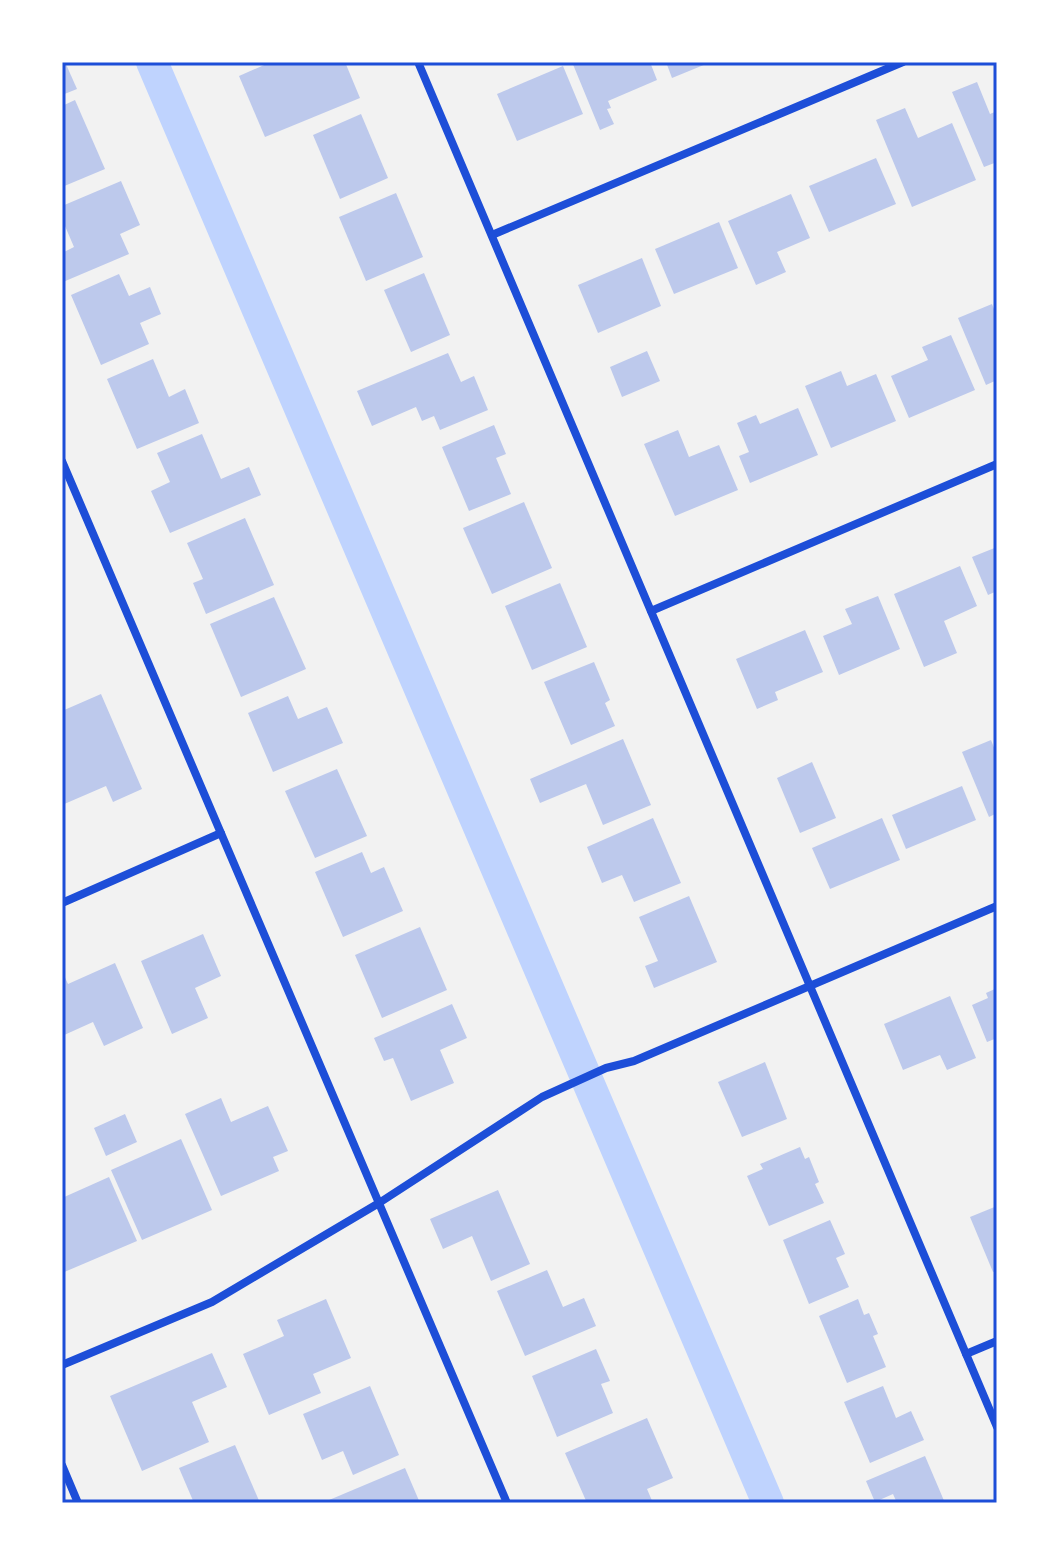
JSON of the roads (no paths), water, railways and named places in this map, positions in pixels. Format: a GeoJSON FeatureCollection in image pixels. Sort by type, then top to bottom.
{"type":"FeatureCollection","features":[{"type":"Feature","properties":{"kind":"street"},"geometry":{"type":"LineString","coordinates":[[418,62],[997,1427]]}},
{"type":"Feature","properties":{"kind":"street"},"geometry":{"type":"LineString","coordinates":[[492,235],[903,62]]}},
{"type":"Feature","properties":{"kind":"street"},"geometry":{"type":"LineString","coordinates":[[62,462],[507,1503]]}},
{"type":"Feature","properties":{"kind":"street"},"geometry":{"type":"LineString","coordinates":[[651,611],[997,464]]}},
{"type":"Feature","properties":{"kind":"street"},"geometry":{"type":"LineString","coordinates":[[62,903],[221,833]]}},
{"type":"Feature","properties":{"kind":"street"},"geometry":{"type":"LineString","coordinates":[[62,1365],[212,1302],[379,1203],[542,1097],[606,1068],[634,1061],[997,906]]}},
{"type":"Feature","properties":{"kind":"street"},"geometry":{"type":"LineString","coordinates":[[966,1354],[997,1341]]}},
{"type":"Feature","properties":{"kind":"street"},"geometry":{"type":"LineString","coordinates":[[62,1465],[78,1503]]}},
{"type":"Feature","properties":{"kind":"waterway"},"geometry":{"type":"LineString","coordinates":[[152,62],[768,1503]]}}]}
